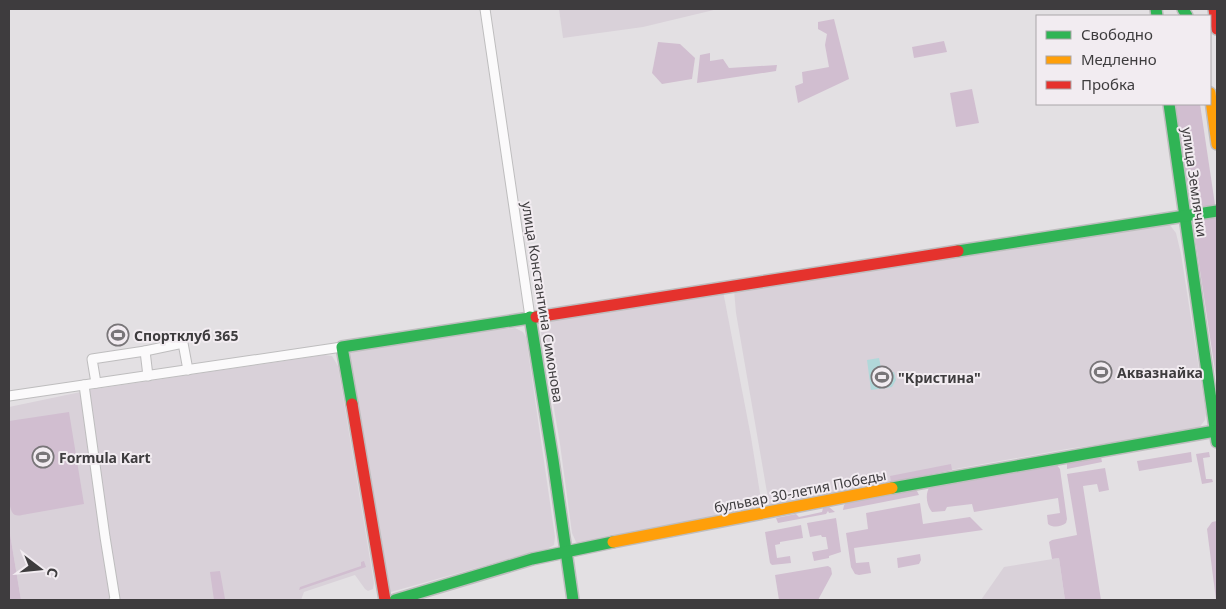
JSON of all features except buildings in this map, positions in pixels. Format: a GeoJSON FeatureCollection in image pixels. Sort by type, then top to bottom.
{"type":"FeatureCollection","features":[{"type":"Feature","properties":{"kind":"main road"},"geometry":{"type":"LineString","coordinates":[[1214,9],[1217,29]]}},
{"type":"Feature","properties":{"kind":"main road"},"geometry":{"type":"LineString","coordinates":[[1211,100],[1217,144]]}},
{"type":"Feature","properties":{"kind":"main road","name":"улица Землячки"},"geometry":{"type":"LineString","coordinates":[[1169,105],[1217,442]]}},
{"type":"Feature","properties":{"kind":"main road"},"geometry":{"type":"LineString","coordinates":[[385,600],[342,347],[1217,211]]}},
{"type":"Feature","properties":{"kind":"main road","name":"улица Константина Симонова"},"geometry":{"type":"LineString","coordinates":[[530,317],[573,600]]}},
{"type":"Feature","properties":{"kind":"main road","name":"бульвар 30-летия Победы"},"geometry":{"type":"LineString","coordinates":[[395,600],[532,559],[565,552],[957,474],[1215,431]]}},
{"type":"Feature","properties":{"kind":"street","name":"улица Константина Симонова"},"geometry":{"type":"LineString","coordinates":[[485,9],[530,317]]}},
{"type":"Feature","properties":{"kind":"street"},"geometry":{"type":"LineString","coordinates":[[96,384],[92,359],[183,343],[188,370]]}},
{"type":"Feature","properties":{"kind":"street"},"geometry":{"type":"LineString","coordinates":[[9,396],[342,347]]}},
{"type":"Feature","properties":{"kind":"street"},"geometry":{"type":"LineString","coordinates":[[145,351],[148,376]]}},
{"type":"Feature","properties":{"kind":"street"},"geometry":{"type":"LineString","coordinates":[[84,385],[114,600]]}},
{"type":"Feature","properties":{"kind":"shaded area"},"geometry":{"type":"Polygon","coordinates":[[[559,9],[718,9],[643,27],[563,38],[559,9]]]}},
{"type":"Feature","properties":{"kind":"shaded area"},"geometry":{"type":"Polygon","coordinates":[[[834,19],[849,79],[798,103],[795,86],[803,83],[802,72],[829,67],[825,45],[827,34],[818,29],[818,22],[834,19]]]}},
{"type":"Feature","properties":{"kind":"shaded area"},"geometry":{"type":"Polygon","coordinates":[[[944,41],[947,52],[914,58],[912,47],[944,41]]]}},
{"type":"Feature","properties":{"kind":"shaded area"},"geometry":{"type":"Polygon","coordinates":[[[658,42],[680,44],[695,58],[692,79],[662,84],[652,73],[658,42]]]}},
{"type":"Feature","properties":{"kind":"shaded area"},"geometry":{"type":"Polygon","coordinates":[[[710,53],[710,61],[723,59],[729,68],[777,65],[776,71],[697,83],[700,55],[710,53]]]}},
{"type":"Feature","properties":{"kind":"shaded area"},"geometry":{"type":"Polygon","coordinates":[[[972,89],[979,123],[956,127],[950,93],[972,89]]]}},
{"type":"Feature","properties":{"kind":"shaded area"},"geometry":{"type":"Polygon","coordinates":[[[1175,105],[1200,105],[1217,218],[1217,384],[1175,105]]]}},
{"type":"Feature","properties":{"kind":"shaded area"},"geometry":{"type":"Polygon","coordinates":[[[1169,224],[1176,233],[1181,254],[1206,414],[1205,420],[1199,428],[1192,431],[1067,449],[961,468],[771,506],[769,504],[736,313],[734,290],[1169,224]]]}},
{"type":"Feature","properties":{"kind":"shaded area"},"geometry":{"type":"Polygon","coordinates":[[[723,291],[751,437],[761,508],[576,542],[572,533],[560,444],[541,332],[544,324],[551,319],[723,291]]]}},
{"type":"Feature","properties":{"kind":"shaded area"},"geometry":{"type":"Polygon","coordinates":[[[515,328],[523,332],[526,337],[555,537],[554,545],[547,549],[391,592],[388,591],[348,353],[351,350],[515,328]]]}},
{"type":"Feature","properties":{"kind":"shaded area"},"geometry":{"type":"Polygon","coordinates":[[[324,355],[332,356],[338,366],[374,583],[373,589],[368,591],[365,589],[355,575],[304,592],[301,600],[21,600],[9,528],[9,407],[95,389],[324,355]]]}},
{"type":"Feature","properties":{"kind":"shaded area","name":"Formula Kart"},"geometry":{"type":"Polygon","coordinates":[[[69,412],[84,504],[15,515],[12,512],[9,495],[9,421],[69,412]]]}},
{"type":"Feature","properties":{"kind":"shaded area"},"geometry":{"type":"Polygon","coordinates":[[[1191,452],[1192,462],[1139,471],[1137,461],[1191,452]]]}},
{"type":"Feature","properties":{"kind":"shaded area"},"geometry":{"type":"Polygon","coordinates":[[[1209,452],[1210,457],[1203,458],[1206,479],[1212,479],[1213,482],[1202,484],[1196,454],[1209,452]]]}},
{"type":"Feature","properties":{"kind":"shaded area"},"geometry":{"type":"Polygon","coordinates":[[[1101,457],[1102,462],[1067,469],[1067,463],[1101,457]]]}},
{"type":"Feature","properties":{"kind":"shaded area"},"geometry":{"type":"Polygon","coordinates":[[[951,464],[952,470],[891,482],[890,476],[951,464]]]}},
{"type":"Feature","properties":{"kind":"shaded area"},"geometry":{"type":"Polygon","coordinates":[[[1056,464],[1060,469],[1067,519],[1066,523],[1062,525],[1048,524],[1047,515],[1060,513],[1058,498],[974,512],[972,504],[947,507],[945,511],[932,512],[927,503],[930,486],[1056,464]]]}},
{"type":"Feature","properties":{"kind":"shaded area"},"geometry":{"type":"Polygon","coordinates":[[[1105,468],[1109,490],[1099,492],[1097,484],[1083,486],[1101,600],[1065,600],[1059,558],[1052,559],[1049,542],[1077,535],[1067,474],[1105,468]]]}},
{"type":"Feature","properties":{"kind":"shaded area"},"geometry":{"type":"Polygon","coordinates":[[[912,490],[917,491],[919,495],[843,510],[844,505],[847,503],[912,490]]]}},
{"type":"Feature","properties":{"kind":"shaded area"},"geometry":{"type":"Polygon","coordinates":[[[920,503],[923,524],[970,517],[983,530],[854,548],[856,563],[869,562],[871,573],[855,574],[851,567],[846,533],[868,529],[866,513],[920,503]]]}},
{"type":"Feature","properties":{"kind":"shaded area"},"geometry":{"type":"Polygon","coordinates":[[[829,507],[835,512],[829,513],[828,511],[826,514],[778,523],[776,518],[796,514],[799,517],[822,512],[823,508],[829,507]]]}},
{"type":"Feature","properties":{"kind":"shaded area"},"geometry":{"type":"Polygon","coordinates":[[[836,518],[841,552],[829,556],[829,558],[814,561],[812,552],[828,549],[826,537],[821,535],[810,537],[807,523],[836,518]]]}},
{"type":"Feature","properties":{"kind":"shaded area"},"geometry":{"type":"Polygon","coordinates":[[[1217,521],[1216,600],[1207,529],[1212,522],[1217,521]]]}},
{"type":"Feature","properties":{"kind":"shaded area"},"geometry":{"type":"Polygon","coordinates":[[[801,525],[803,538],[780,542],[780,544],[775,545],[777,558],[790,556],[791,563],[772,565],[770,563],[765,532],[801,525]]]}},
{"type":"Feature","properties":{"kind":"shaded area"},"geometry":{"type":"Polygon","coordinates":[[[9,528],[21,600],[9,600],[9,528]]]}},
{"type":"Feature","properties":{"kind":"shaded area"},"geometry":{"type":"Polygon","coordinates":[[[920,554],[921,560],[919,564],[898,568],[897,558],[920,554]]]}},
{"type":"Feature","properties":{"kind":"shaded area"},"geometry":{"type":"Polygon","coordinates":[[[1059,558],[1065,600],[981,600],[1004,567],[1059,558]]]}},
{"type":"Feature","properties":{"kind":"shaded area"},"geometry":{"type":"Polygon","coordinates":[[[364,561],[366,567],[299,590],[300,587],[361,566],[361,562],[364,561]]]}},
{"type":"Feature","properties":{"kind":"shaded area"},"geometry":{"type":"Polygon","coordinates":[[[828,566],[831,568],[832,574],[818,600],[779,600],[775,575],[828,566]]]}},
{"type":"Feature","properties":{"kind":"shaded area"},"geometry":{"type":"Polygon","coordinates":[[[220,571],[226,600],[214,600],[210,572],[220,571]]]}},
{"type":"Feature","properties":{"kind":"water","name":"\"Кристина\""},"geometry":{"type":"Polygon","coordinates":[[[879,358],[882,373],[894,372],[896,380],[892,387],[871,390],[867,360],[879,358]]]}},
{"type":"Feature","properties":{"kind":"traffic: fast"},"geometry":{"type":"LineString","coordinates":[[1156,9],[1157,15]]}},
{"type":"Feature","properties":{"kind":"traffic: fast"},"geometry":{"type":"LineString","coordinates":[[1183,9],[1186,15]]}},
{"type":"Feature","properties":{"kind":"traffic: fast"},"geometry":{"type":"LineString","coordinates":[[1169,105],[1217,442]]}},
{"type":"Feature","properties":{"kind":"traffic: fast"},"geometry":{"type":"LineString","coordinates":[[958,251],[1217,211]]}},
{"type":"Feature","properties":{"kind":"traffic: fast"},"geometry":{"type":"LineString","coordinates":[[530,317],[573,600]]}},
{"type":"Feature","properties":{"kind":"traffic: fast"},"geometry":{"type":"LineString","coordinates":[[352,404],[342,347],[536,317]]}},
{"type":"Feature","properties":{"kind":"traffic: fast"},"geometry":{"type":"LineString","coordinates":[[892,488],[1215,431]]}},
{"type":"Feature","properties":{"kind":"traffic: fast"},"geometry":{"type":"LineString","coordinates":[[395,600],[532,559],[613,542]]}},
{"type":"Feature","properties":{"kind":"traffic: slow"},"geometry":{"type":"LineString","coordinates":[[1211,100],[1217,144]]}},
{"type":"Feature","properties":{"kind":"traffic: slow"},"geometry":{"type":"LineString","coordinates":[[613,542],[892,488]]}},
{"type":"Feature","properties":{"kind":"traffic: jam"},"geometry":{"type":"LineString","coordinates":[[1214,9],[1217,29]]}},
{"type":"Feature","properties":{"kind":"traffic: jam"},"geometry":{"type":"LineString","coordinates":[[536,317],[958,251]]}},
{"type":"Feature","properties":{"kind":"traffic: jam"},"geometry":{"type":"LineString","coordinates":[[352,404],[385,600]]}},
{"type":"Feature","properties":{"kind":"place","name":"Спортклуб 365"},"geometry":{"type":"Point","coordinates":[118,335]}},
{"type":"Feature","properties":{"kind":"place","name":"Аквазнайка"},"geometry":{"type":"Point","coordinates":[1101,372]}},
{"type":"Feature","properties":{"kind":"place","name":"\"Кристина\""},"geometry":{"type":"Point","coordinates":[882,377]}},
{"type":"Feature","properties":{"kind":"place","name":"Formula Kart"},"geometry":{"type":"Point","coordinates":[43,457]}}]}
